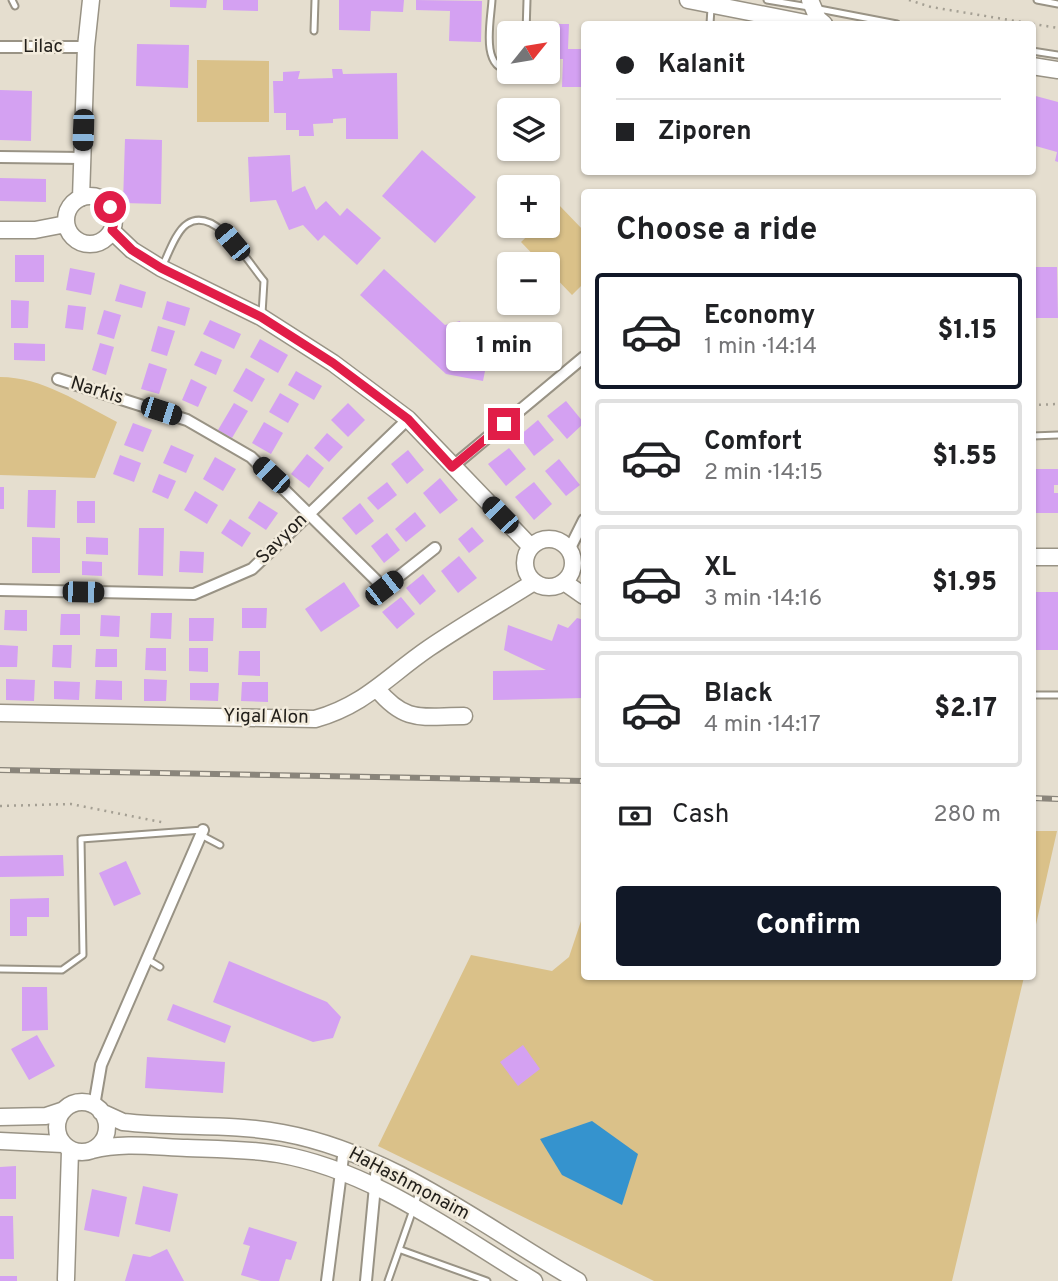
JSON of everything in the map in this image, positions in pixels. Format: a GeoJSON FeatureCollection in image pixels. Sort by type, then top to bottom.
{"type":"FeatureCollection","features":[{"type":"Feature","properties":{"kind":"street"},"geometry":{"type":"LineString","coordinates":[[81,198],[86,47],[91,0]]}},
{"type":"Feature","properties":{"kind":"street"},"geometry":{"type":"LineString","coordinates":[[688,0],[795,21]]}},
{"type":"Feature","properties":{"kind":"street"},"geometry":{"type":"LineString","coordinates":[[811,4],[822,21]]}},
{"type":"Feature","properties":{"kind":"street","name":"Lilac"},"geometry":{"type":"LineString","coordinates":[[0,47],[86,47]]}},
{"type":"Feature","properties":{"kind":"street"},"geometry":{"type":"LineString","coordinates":[[1036,67],[1058,70]]}},
{"type":"Feature","properties":{"kind":"street"},"geometry":{"type":"LineString","coordinates":[[0,157],[82,158]]}},
{"type":"Feature","properties":{"kind":"street"},"geometry":{"type":"LineString","coordinates":[[97,197],[110,207],[114,223],[112,230],[101,242],[86,244],[73,237],[66,224],[69,208],[81,198],[97,197]]}},
{"type":"Feature","properties":{"kind":"street"},"geometry":{"type":"LineString","coordinates":[[0,230],[35,230],[66,224]]}},
{"type":"Feature","properties":{"kind":"street"},"geometry":{"type":"LineString","coordinates":[[112,230],[132,250],[161,268],[261,317],[333,363],[408,419],[531,547]]}},
{"type":"Feature","properties":{"kind":"street"},"geometry":{"type":"LineString","coordinates":[[452,467],[581,360]]}},
{"type":"Feature","properties":{"kind":"street","name":"Narkis"},"geometry":{"type":"LineString","coordinates":[[58,379],[187,420],[251,457],[384,588],[435,548]]}},
{"type":"Feature","properties":{"kind":"street","name":"Savyon"},"geometry":{"type":"LineString","coordinates":[[0,590],[194,594],[252,569],[408,419]]}},
{"type":"Feature","properties":{"kind":"street"},"geometry":{"type":"LineString","coordinates":[[569,550],[552,539],[537,542],[531,547],[527,554],[526,569],[534,582],[549,587],[564,582],[573,569],[569,550],[581,526]]}},
{"type":"Feature","properties":{"kind":"street"},"geometry":{"type":"LineString","coordinates":[[1036,557],[1058,557]]}},
{"type":"Feature","properties":{"kind":"street","name":"Yigal Alon"},"geometry":{"type":"LineString","coordinates":[[0,713],[315,719],[341,712],[377,689],[427,650],[534,582]]}},
{"type":"Feature","properties":{"kind":"street"},"geometry":{"type":"LineString","coordinates":[[564,582],[581,594]]}},
{"type":"Feature","properties":{"kind":"street"},"geometry":{"type":"LineString","coordinates":[[377,689],[394,709],[412,716],[464,716]]}},
{"type":"Feature","properties":{"kind":"street"},"geometry":{"type":"LineString","coordinates":[[0,1141],[92,1150],[106,1133],[98,1109],[101,1065],[202,833]]}},
{"type":"Feature","properties":{"kind":"street"},"geometry":{"type":"LineString","coordinates":[[0,1117],[46,1116],[79,1103],[98,1109]]}},
{"type":"Feature","properties":{"kind":"street","name":"HaHashmonaim"},"geometry":{"type":"LineString","coordinates":[[98,1109],[123,1122],[282,1132],[344,1149],[421,1188],[578,1281]]}},
{"type":"Feature","properties":{"kind":"street"},"geometry":{"type":"LineString","coordinates":[[64,1110],[57,1130],[67,1147],[70,1280]]}},
{"type":"Feature","properties":{"kind":"street","name":"HaHashmonaim"},"geometry":{"type":"LineString","coordinates":[[92,1150],[116,1145],[249,1151],[291,1157],[341,1172],[374,1188],[413,1208],[534,1281]]}},
{"type":"Feature","properties":{"kind":"street"},"geometry":{"type":"LineString","coordinates":[[327,1281],[344,1149]]}},
{"type":"Feature","properties":{"kind":"street"},"geometry":{"type":"LineString","coordinates":[[366,1281],[377,1165]]}},
{"type":"Feature","properties":{"kind":"lane"},"geometry":{"type":"LineString","coordinates":[[314,31],[315,0]]}},
{"type":"Feature","properties":{"kind":"lane"},"geometry":{"type":"LineString","coordinates":[[492,0],[490,54],[497,64]]}},
{"type":"Feature","properties":{"kind":"lane"},"geometry":{"type":"LineString","coordinates":[[526,21],[527,0]]}},
{"type":"Feature","properties":{"kind":"lane"},"geometry":{"type":"LineString","coordinates":[[767,0],[811,4],[884,21]]}},
{"type":"Feature","properties":{"kind":"lane"},"geometry":{"type":"LineString","coordinates":[[1037,0],[1058,4]]}},
{"type":"Feature","properties":{"kind":"lane"},"geometry":{"type":"LineString","coordinates":[[710,21],[711,5]]}},
{"type":"Feature","properties":{"kind":"lane"},"geometry":{"type":"LineString","coordinates":[[1036,52],[1058,55]]}},
{"type":"Feature","properties":{"kind":"lane"},"geometry":{"type":"LineString","coordinates":[[161,268],[185,225],[200,218],[215,222],[264,281],[261,317]]}},
{"type":"Feature","properties":{"kind":"lane"},"geometry":{"type":"LineString","coordinates":[[1036,436],[1058,435]]}},
{"type":"Feature","properties":{"kind":"lane"},"geometry":{"type":"LineString","coordinates":[[1036,695],[1058,695]]}},
{"type":"Feature","properties":{"kind":"lane"},"geometry":{"type":"LineString","coordinates":[[0,969],[62,970],[83,955],[81,839],[202,833],[220,845]]}},
{"type":"Feature","properties":{"kind":"lane"},"geometry":{"type":"LineString","coordinates":[[147,959],[160,967]]}},
{"type":"Feature","properties":{"kind":"lane"},"geometry":{"type":"LineString","coordinates":[[388,1281],[421,1188]]}},
{"type":"Feature","properties":{"kind":"lane"},"geometry":{"type":"LineString","coordinates":[[401,1250],[487,1281]]}},
{"type":"Feature","properties":{"kind":"path"},"geometry":{"type":"LineString","coordinates":[[908,0],[931,7],[1016,21]]}},
{"type":"Feature","properties":{"kind":"path"},"geometry":{"type":"LineString","coordinates":[[1036,24],[1058,28]]}},
{"type":"Feature","properties":{"kind":"path"},"geometry":{"type":"LineString","coordinates":[[1036,405],[1058,404]]}},
{"type":"Feature","properties":{"kind":"path"},"geometry":{"type":"LineString","coordinates":[[0,806],[71,804],[177,825]]}},
{"type":"Feature","properties":{"kind":"shaded area"},"geometry":{"type":"Polygon","coordinates":[[[197,60],[269,61],[269,122],[197,122],[197,60]]]}},
{"type":"Feature","properties":{"kind":"shaded area"},"geometry":{"type":"Polygon","coordinates":[[[560,206],[581,228],[581,286],[572,295],[560,282],[560,252],[531,252],[521,242],[525,238],[560,238],[560,206]]]}},
{"type":"Feature","properties":{"kind":"shaded area"},"geometry":{"type":"Polygon","coordinates":[[[0,377],[46,386],[117,422],[95,478],[0,475],[0,377]]]}},
{"type":"Feature","properties":{"kind":"shaded area"},"geometry":{"type":"Polygon","coordinates":[[[1036,831],[1057,831],[1036,925],[1036,831]]]}},
{"type":"Feature","properties":{"kind":"shaded area"},"geometry":{"type":"Polygon","coordinates":[[[581,921],[581,980],[1023,980],[952,1281],[654,1281],[378,1146],[471,955],[552,971],[569,957],[581,921]]]}},
{"type":"Feature","properties":{"kind":"water"},"geometry":{"type":"Polygon","coordinates":[[[592,1121],[638,1154],[622,1205],[562,1175],[540,1139],[592,1121]]]}},
{"type":"Feature","properties":{"kind":"building"},"geometry":{"type":"Polygon","coordinates":[[[170,0],[207,0],[206,8],[170,7],[170,0]]]}},
{"type":"Feature","properties":{"kind":"building"},"geometry":{"type":"Polygon","coordinates":[[[223,0],[258,0],[258,11],[223,10],[223,0]]]}},
{"type":"Feature","properties":{"kind":"building"},"geometry":{"type":"Polygon","coordinates":[[[339,0],[404,0],[403,12],[371,11],[370,31],[339,30],[339,0]]]}},
{"type":"Feature","properties":{"kind":"building"},"geometry":{"type":"Polygon","coordinates":[[[416,0],[482,1],[481,42],[449,41],[450,11],[416,10],[416,0]]]}},
{"type":"Feature","properties":{"kind":"building"},"geometry":{"type":"Polygon","coordinates":[[[560,24],[569,24],[568,49],[581,49],[581,87],[562,87],[563,59],[560,59],[560,24]]]}},
{"type":"Feature","properties":{"kind":"building"},"geometry":{"type":"Polygon","coordinates":[[[137,44],[189,45],[188,88],[136,86],[137,44]]]}},
{"type":"Feature","properties":{"kind":"building"},"geometry":{"type":"Polygon","coordinates":[[[332,69],[342,69],[343,74],[397,73],[398,139],[346,139],[346,118],[333,119],[333,123],[313,124],[314,136],[299,136],[299,130],[286,130],[286,113],[274,113],[273,81],[283,81],[283,72],[300,71],[298,79],[333,78],[332,69]]]}},
{"type":"Feature","properties":{"kind":"building"},"geometry":{"type":"Polygon","coordinates":[[[0,90],[32,91],[31,141],[0,140],[0,90]]]}},
{"type":"Feature","properties":{"kind":"building"},"geometry":{"type":"Polygon","coordinates":[[[1036,96],[1058,102],[1058,162],[1055,161],[1057,152],[1036,146],[1036,96]]]}},
{"type":"Feature","properties":{"kind":"building"},"geometry":{"type":"Polygon","coordinates":[[[125,139],[162,140],[161,204],[123,203],[125,139]]]}},
{"type":"Feature","properties":{"kind":"building"},"geometry":{"type":"Polygon","coordinates":[[[422,150],[476,197],[435,243],[382,196],[422,150]]]}},
{"type":"Feature","properties":{"kind":"building"},"geometry":{"type":"Polygon","coordinates":[[[290,155],[292,192],[305,186],[316,210],[326,201],[340,216],[347,208],[381,238],[357,265],[324,235],[318,241],[303,225],[289,230],[276,200],[250,202],[248,157],[290,155]]]}},
{"type":"Feature","properties":{"kind":"building"},"geometry":{"type":"Polygon","coordinates":[[[0,178],[46,179],[46,202],[0,201],[0,178]]]}},
{"type":"Feature","properties":{"kind":"building"},"geometry":{"type":"Polygon","coordinates":[[[15,255],[44,255],[44,282],[15,282],[15,255]]]}},
{"type":"Feature","properties":{"kind":"building"},"geometry":{"type":"Polygon","coordinates":[[[1036,267],[1057,267],[1058,318],[1036,318],[1036,267]]]}},
{"type":"Feature","properties":{"kind":"building"},"geometry":{"type":"Polygon","coordinates":[[[70,268],[95,273],[91,295],[66,290],[70,268]]]}},
{"type":"Feature","properties":{"kind":"building"},"geometry":{"type":"Polygon","coordinates":[[[384,269],[445,325],[460,321],[467,347],[489,351],[483,381],[446,374],[360,295],[384,269]]]}},
{"type":"Feature","properties":{"kind":"building"},"geometry":{"type":"Polygon","coordinates":[[[120,284],[146,292],[142,308],[115,301],[120,284]]]}},
{"type":"Feature","properties":{"kind":"building"},"geometry":{"type":"Polygon","coordinates":[[[11,300],[29,301],[28,328],[11,328],[11,300]]]}},
{"type":"Feature","properties":{"kind":"building"},"geometry":{"type":"Polygon","coordinates":[[[167,301],[190,308],[185,326],[162,319],[167,301]]]}},
{"type":"Feature","properties":{"kind":"building"},"geometry":{"type":"Polygon","coordinates":[[[68,305],[86,307],[83,330],[65,328],[68,305]]]}},
{"type":"Feature","properties":{"kind":"building"},"geometry":{"type":"Polygon","coordinates":[[[104,310],[121,315],[114,339],[97,334],[104,310]]]}},
{"type":"Feature","properties":{"kind":"building"},"geometry":{"type":"Polygon","coordinates":[[[210,320],[241,334],[234,349],[203,334],[210,320]]]}},
{"type":"Feature","properties":{"kind":"building"},"geometry":{"type":"Polygon","coordinates":[[[158,326],[175,331],[167,356],[151,351],[158,326]]]}},
{"type":"Feature","properties":{"kind":"building"},"geometry":{"type":"Polygon","coordinates":[[[260,339],[288,355],[278,373],[250,357],[260,339]]]}},
{"type":"Feature","properties":{"kind":"building"},"geometry":{"type":"Polygon","coordinates":[[[14,343],[45,344],[45,361],[14,360],[14,343]]]}},
{"type":"Feature","properties":{"kind":"building"},"geometry":{"type":"Polygon","coordinates":[[[100,343],[114,347],[106,375],[92,370],[100,343]]]}},
{"type":"Feature","properties":{"kind":"building"},"geometry":{"type":"Polygon","coordinates":[[[201,351],[222,360],[216,375],[194,365],[201,351]]]}},
{"type":"Feature","properties":{"kind":"building"},"geometry":{"type":"Polygon","coordinates":[[[149,363],[167,369],[159,394],[141,389],[149,363]]]}},
{"type":"Feature","properties":{"kind":"building"},"geometry":{"type":"Polygon","coordinates":[[[246,368],[265,379],[252,402],[233,391],[246,368]]]}},
{"type":"Feature","properties":{"kind":"building"},"geometry":{"type":"Polygon","coordinates":[[[296,371],[322,386],[314,400],[288,385],[296,371]]]}},
{"type":"Feature","properties":{"kind":"building"},"geometry":{"type":"Polygon","coordinates":[[[191,379],[207,387],[198,407],[182,400],[191,379]]]}},
{"type":"Feature","properties":{"kind":"building"},"geometry":{"type":"Polygon","coordinates":[[[280,393],[299,404],[288,423],[269,412],[280,393]]]}},
{"type":"Feature","properties":{"kind":"building"},"geometry":{"type":"Polygon","coordinates":[[[566,401],[581,419],[581,426],[567,439],[547,416],[566,401]]]}},
{"type":"Feature","properties":{"kind":"building"},"geometry":{"type":"Polygon","coordinates":[[[234,403],[248,411],[232,438],[218,430],[234,403]]]}},
{"type":"Feature","properties":{"kind":"building"},"geometry":{"type":"Polygon","coordinates":[[[348,403],[365,420],[348,437],[331,420],[348,403]]]}},
{"type":"Feature","properties":{"kind":"building"},"geometry":{"type":"Polygon","coordinates":[[[538,420],[554,440],[534,456],[519,436],[538,420]]]}},
{"type":"Feature","properties":{"kind":"building"},"geometry":{"type":"Polygon","coordinates":[[[264,422],[283,433],[271,454],[252,443],[264,422]]]}},
{"type":"Feature","properties":{"kind":"building"},"geometry":{"type":"Polygon","coordinates":[[[133,423],[152,430],[143,452],[124,445],[133,423]]]}},
{"type":"Feature","properties":{"kind":"building"},"geometry":{"type":"Polygon","coordinates":[[[327,433],[343,447],[329,462],[314,448],[327,433]]]}},
{"type":"Feature","properties":{"kind":"building"},"geometry":{"type":"Polygon","coordinates":[[[171,445],[194,455],[186,473],[163,463],[171,445]]]}},
{"type":"Feature","properties":{"kind":"building"},"geometry":{"type":"Polygon","coordinates":[[[509,448],[526,469],[506,486],[488,464],[509,448]]]}},
{"type":"Feature","properties":{"kind":"building"},"geometry":{"type":"Polygon","coordinates":[[[408,450],[424,470],[407,484],[391,464],[408,450]]]}},
{"type":"Feature","properties":{"kind":"building"},"geometry":{"type":"Polygon","coordinates":[[[307,454],[324,468],[309,488],[291,474],[307,454]]]}},
{"type":"Feature","properties":{"kind":"building"},"geometry":{"type":"Polygon","coordinates":[[[120,455],[141,463],[134,482],[113,474],[120,455]]]}},
{"type":"Feature","properties":{"kind":"building"},"geometry":{"type":"Polygon","coordinates":[[[215,457],[236,469],[223,491],[203,479],[215,457]]]}},
{"type":"Feature","properties":{"kind":"building"},"geometry":{"type":"Polygon","coordinates":[[[559,459],[580,485],[566,496],[545,471],[559,459]]]}},
{"type":"Feature","properties":{"kind":"building"},"geometry":{"type":"Polygon","coordinates":[[[1036,469],[1058,469],[1058,485],[1054,485],[1054,493],[1058,493],[1058,513],[1036,513],[1036,469]]]}},
{"type":"Feature","properties":{"kind":"building"},"geometry":{"type":"Polygon","coordinates":[[[159,474],[176,481],[168,499],[152,492],[159,474]]]}},
{"type":"Feature","properties":{"kind":"building"},"geometry":{"type":"Polygon","coordinates":[[[440,478],[458,500],[440,514],[423,493],[440,478]]]}},
{"type":"Feature","properties":{"kind":"building"},"geometry":{"type":"Polygon","coordinates":[[[387,482],[397,495],[378,510],[367,498],[387,482]]]}},
{"type":"Feature","properties":{"kind":"building"},"geometry":{"type":"Polygon","coordinates":[[[534,482],[552,504],[534,520],[515,497],[534,482]]]}},
{"type":"Feature","properties":{"kind":"building"},"geometry":{"type":"Polygon","coordinates":[[[0,487],[4,487],[4,509],[0,509],[0,487]]]}},
{"type":"Feature","properties":{"kind":"building"},"geometry":{"type":"Polygon","coordinates":[[[28,490],[56,490],[55,528],[27,527],[28,490]]]}},
{"type":"Feature","properties":{"kind":"building"},"geometry":{"type":"Polygon","coordinates":[[[195,491],[218,505],[207,524],[184,510],[195,491]]]}},
{"type":"Feature","properties":{"kind":"building"},"geometry":{"type":"Polygon","coordinates":[[[77,501],[95,501],[95,523],[77,523],[77,501]]]}},
{"type":"Feature","properties":{"kind":"building"},"geometry":{"type":"Polygon","coordinates":[[[259,501],[278,513],[266,530],[248,518],[259,501]]]}},
{"type":"Feature","properties":{"kind":"building"},"geometry":{"type":"Polygon","coordinates":[[[360,503],[374,521],[356,535],[342,518],[360,503]]]}},
{"type":"Feature","properties":{"kind":"building"},"geometry":{"type":"Polygon","coordinates":[[[415,512],[426,526],[406,542],[395,529],[415,512]]]}},
{"type":"Feature","properties":{"kind":"building"},"geometry":{"type":"Polygon","coordinates":[[[230,519],[251,533],[242,547],[221,533],[230,519]]]}},
{"type":"Feature","properties":{"kind":"building"},"geometry":{"type":"Polygon","coordinates":[[[472,527],[484,541],[469,553],[458,539],[472,527]]]}},
{"type":"Feature","properties":{"kind":"building"},"geometry":{"type":"Polygon","coordinates":[[[139,528],[164,528],[163,576],[138,575],[139,528]]]}},
{"type":"Feature","properties":{"kind":"building"},"geometry":{"type":"Polygon","coordinates":[[[387,533],[400,550],[384,563],[371,546],[387,533]]]}},
{"type":"Feature","properties":{"kind":"building"},"geometry":{"type":"Polygon","coordinates":[[[32,537],[60,538],[60,573],[32,573],[32,537]]]}},
{"type":"Feature","properties":{"kind":"building"},"geometry":{"type":"Polygon","coordinates":[[[86,537],[108,538],[108,555],[86,554],[86,537]]]}},
{"type":"Feature","properties":{"kind":"building"},"geometry":{"type":"Polygon","coordinates":[[[180,551],[204,552],[203,573],[179,572],[180,551]]]}},
{"type":"Feature","properties":{"kind":"building"},"geometry":{"type":"Polygon","coordinates":[[[459,556],[477,578],[458,593],[441,571],[459,556]]]}},
{"type":"Feature","properties":{"kind":"building"},"geometry":{"type":"Polygon","coordinates":[[[82,561],[102,562],[102,576],[82,575],[82,561]]]}},
{"type":"Feature","properties":{"kind":"building"},"geometry":{"type":"Polygon","coordinates":[[[423,574],[436,591],[420,605],[406,588],[423,574]]]}},
{"type":"Feature","properties":{"kind":"building"},"geometry":{"type":"Polygon","coordinates":[[[344,582],[360,606],[321,632],[305,609],[344,582]]]}},
{"type":"Feature","properties":{"kind":"building"},"geometry":{"type":"Polygon","coordinates":[[[1036,592],[1058,592],[1058,650],[1036,650],[1036,592]]]}},
{"type":"Feature","properties":{"kind":"building"},"geometry":{"type":"Polygon","coordinates":[[[401,597],[415,614],[397,629],[382,612],[401,597]]]}},
{"type":"Feature","properties":{"kind":"building"},"geometry":{"type":"Polygon","coordinates":[[[242,608],[267,608],[266,628],[242,628],[242,608]]]}},
{"type":"Feature","properties":{"kind":"building"},"geometry":{"type":"Polygon","coordinates":[[[5,610],[27,610],[27,631],[4,630],[5,610]]]}},
{"type":"Feature","properties":{"kind":"building"},"geometry":{"type":"Polygon","coordinates":[[[151,613],[172,613],[171,639],[150,638],[151,613]]]}},
{"type":"Feature","properties":{"kind":"building"},"geometry":{"type":"Polygon","coordinates":[[[61,614],[80,614],[80,635],[60,635],[61,614]]]}},
{"type":"Feature","properties":{"kind":"building"},"geometry":{"type":"Polygon","coordinates":[[[101,615],[120,616],[119,637],[100,636],[101,615]]]}},
{"type":"Feature","properties":{"kind":"building"},"geometry":{"type":"Polygon","coordinates":[[[189,618],[214,618],[213,641],[189,641],[189,618]]]}},
{"type":"Feature","properties":{"kind":"building"},"geometry":{"type":"Polygon","coordinates":[[[577,618],[581,619],[581,698],[493,700],[493,671],[546,670],[504,650],[508,625],[552,641],[558,624],[568,628],[577,618]]]}},
{"type":"Feature","properties":{"kind":"building"},"geometry":{"type":"Polygon","coordinates":[[[0,645],[18,646],[17,667],[0,667],[0,645]]]}},
{"type":"Feature","properties":{"kind":"building"},"geometry":{"type":"Polygon","coordinates":[[[53,645],[72,645],[71,668],[52,667],[53,645]]]}},
{"type":"Feature","properties":{"kind":"building"},"geometry":{"type":"Polygon","coordinates":[[[146,648],[166,648],[166,671],[145,670],[146,648]]]}},
{"type":"Feature","properties":{"kind":"building"},"geometry":{"type":"Polygon","coordinates":[[[189,648],[208,648],[208,672],[189,671],[189,648]]]}},
{"type":"Feature","properties":{"kind":"building"},"geometry":{"type":"Polygon","coordinates":[[[96,649],[117,649],[117,667],[95,667],[96,649]]]}},
{"type":"Feature","properties":{"kind":"building"},"geometry":{"type":"Polygon","coordinates":[[[239,651],[260,651],[260,676],[238,675],[239,651]]]}},
{"type":"Feature","properties":{"kind":"building"},"geometry":{"type":"Polygon","coordinates":[[[6,679],[35,680],[34,701],[6,700],[6,679]]]}},
{"type":"Feature","properties":{"kind":"building"},"geometry":{"type":"Polygon","coordinates":[[[144,679],[167,680],[166,701],[144,701],[144,679]]]}},
{"type":"Feature","properties":{"kind":"building"},"geometry":{"type":"Polygon","coordinates":[[[96,680],[122,681],[122,700],[95,699],[96,680]]]}},
{"type":"Feature","properties":{"kind":"building"},"geometry":{"type":"Polygon","coordinates":[[[54,681],[80,682],[79,700],[54,699],[54,681]]]}},
{"type":"Feature","properties":{"kind":"building"},"geometry":{"type":"Polygon","coordinates":[[[242,682],[268,682],[268,702],[241,701],[242,682]]]}},
{"type":"Feature","properties":{"kind":"building"},"geometry":{"type":"Polygon","coordinates":[[[190,683],[219,683],[218,701],[190,700],[190,683]]]}},
{"type":"Feature","properties":{"kind":"building"},"geometry":{"type":"Polygon","coordinates":[[[63,855],[64,876],[0,877],[0,856],[63,855]]]}},
{"type":"Feature","properties":{"kind":"building"},"geometry":{"type":"Polygon","coordinates":[[[126,861],[141,894],[114,906],[99,873],[126,861]]]}},
{"type":"Feature","properties":{"kind":"building"},"geometry":{"type":"Polygon","coordinates":[[[49,898],[49,917],[27,917],[27,936],[10,936],[10,899],[49,898]]]}},
{"type":"Feature","properties":{"kind":"building"},"geometry":{"type":"Polygon","coordinates":[[[229,961],[327,1002],[341,1017],[333,1038],[313,1042],[213,1002],[229,961]]]}},
{"type":"Feature","properties":{"kind":"building"},"geometry":{"type":"Polygon","coordinates":[[[22,987],[47,987],[48,1030],[22,1031],[22,987]]]}},
{"type":"Feature","properties":{"kind":"building"},"geometry":{"type":"Polygon","coordinates":[[[173,1004],[231,1026],[225,1043],[167,1020],[173,1004]]]}},
{"type":"Feature","properties":{"kind":"building"},"geometry":{"type":"Polygon","coordinates":[[[37,1035],[55,1066],[29,1080],[11,1049],[37,1035]]]}},
{"type":"Feature","properties":{"kind":"building"},"geometry":{"type":"Polygon","coordinates":[[[523,1045],[540,1069],[518,1086],[500,1062],[523,1045]]]}},
{"type":"Feature","properties":{"kind":"building"},"geometry":{"type":"Polygon","coordinates":[[[147,1057],[225,1062],[223,1093],[145,1088],[147,1057]]]}},
{"type":"Feature","properties":{"kind":"building"},"geometry":{"type":"Polygon","coordinates":[[[16,1166],[16,1199],[0,1199],[0,1167],[16,1166]]]}},
{"type":"Feature","properties":{"kind":"building"},"geometry":{"type":"Polygon","coordinates":[[[143,1186],[178,1194],[170,1232],[135,1224],[143,1186]]]}},
{"type":"Feature","properties":{"kind":"building"},"geometry":{"type":"Polygon","coordinates":[[[92,1189],[127,1197],[119,1237],[84,1230],[92,1189]]]}},
{"type":"Feature","properties":{"kind":"building"},"geometry":{"type":"Polygon","coordinates":[[[0,1216],[13,1216],[14,1259],[0,1259],[0,1216]]]}},
{"type":"Feature","properties":{"kind":"building"},"geometry":{"type":"Polygon","coordinates":[[[249,1227],[297,1242],[291,1260],[286,1259],[279,1281],[261,1281],[241,1275],[250,1246],[243,1244],[249,1227]]]}},
{"type":"Feature","properties":{"kind":"building"},"geometry":{"type":"Polygon","coordinates":[[[167,1249],[184,1281],[125,1281],[133,1254],[150,1257],[167,1249]]]}},
{"type":"Feature","properties":{"kind":"building"},"geometry":{"type":"Polygon","coordinates":[[[0,1276],[17,1276],[17,1281],[0,1281],[0,1276]]]}},
{"type":"Feature","properties":{"kind":"railway"},"geometry":{"type":"LineString","coordinates":[[0,770],[581,781]]}},
{"type":"Feature","properties":{"kind":"railway"},"geometry":{"type":"LineString","coordinates":[[1036,798],[1058,799]]}},
{"type":"Feature","properties":{"kind":"route"},"geometry":{"type":"LineString","coordinates":[[110,207],[114,223],[112,230],[132,250],[161,268],[261,317],[333,363],[408,419],[452,467],[504,424]]}}]}
